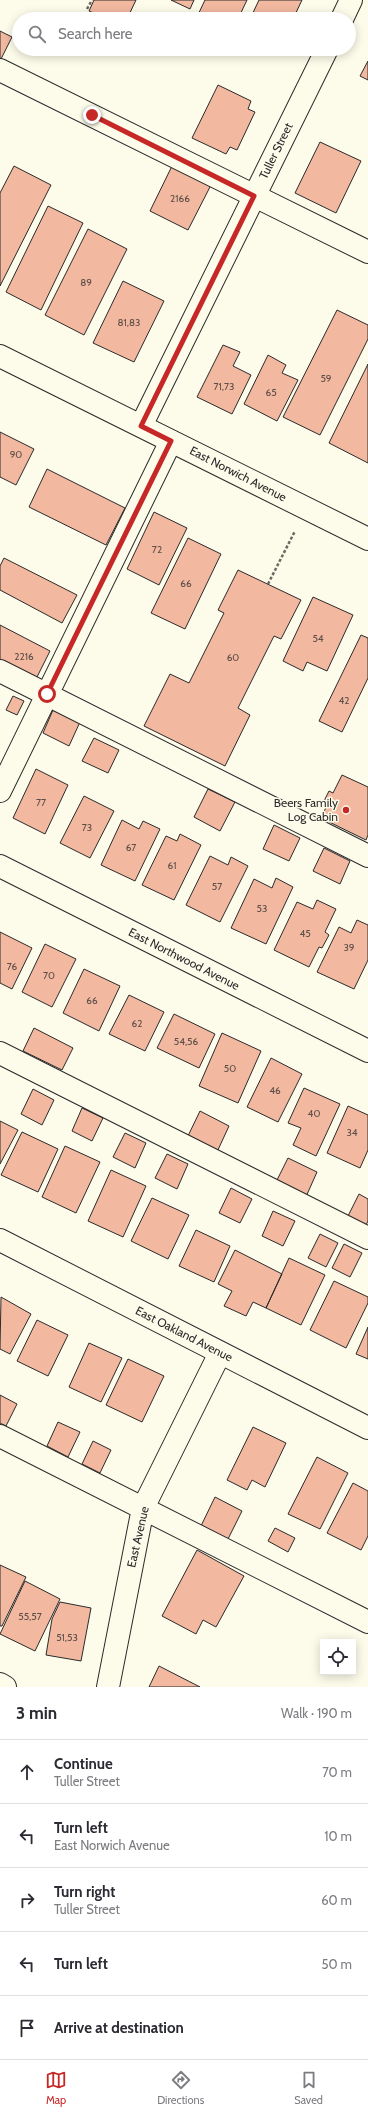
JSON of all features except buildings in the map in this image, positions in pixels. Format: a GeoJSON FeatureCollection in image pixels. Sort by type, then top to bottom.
{"type":"FeatureCollection","features":[{"type":"Feature","properties":{"kind":"street"},"geometry":{"type":"LineString","coordinates":[[345,12],[351,0]]}},
{"type":"Feature","properties":{"kind":"street","name":"Tuller Street"},"geometry":{"type":"LineString","coordinates":[[141,426],[324,56]]}},
{"type":"Feature","properties":{"kind":"street"},"geometry":{"type":"LineString","coordinates":[[0,70],[368,252]]}},
{"type":"Feature","properties":{"kind":"street","name":"East Norwich Avenue"},"geometry":{"type":"LineString","coordinates":[[0,356],[368,539]]}},
{"type":"Feature","properties":{"kind":"street"},"geometry":{"type":"LineString","coordinates":[[0,791],[171,441]]}},
{"type":"Feature","properties":{"kind":"street"},"geometry":{"type":"LineString","coordinates":[[0,670],[368,856]]}},
{"type":"Feature","properties":{"kind":"street","name":"East Northwood Avenue"},"geometry":{"type":"LineString","coordinates":[[0,866],[368,1051]]}},
{"type":"Feature","properties":{"kind":"street"},"geometry":{"type":"LineString","coordinates":[[0,1053],[368,1238]]}},
{"type":"Feature","properties":{"kind":"street","name":"East Oakland Avenue"},"geometry":{"type":"LineString","coordinates":[[0,1240],[368,1428]]}},
{"type":"Feature","properties":{"kind":"street","name":"East Avenue"},"geometry":{"type":"LineString","coordinates":[[108,1687],[143,1508],[220,1353]]}},
{"type":"Feature","properties":{"kind":"street"},"geometry":{"type":"LineString","coordinates":[[0,1436],[368,1622]]}},
{"type":"Feature","properties":{"kind":"street"},"geometry":{"type":"LineString","coordinates":[[0,1684],[5,1687]]}},
{"type":"Feature","properties":{"kind":"path"},"geometry":{"type":"LineString","coordinates":[[87,9],[92,0]]}},
{"type":"Feature","properties":{"kind":"path"},"geometry":{"type":"LineString","coordinates":[[268,584],[298,525]]}},
{"type":"Feature","properties":{"kind":"place","name":"Beers Family Log Cabin"},"geometry":{"type":"Point","coordinates":[346,810]}},
{"type":"Feature","properties":{"kind":"route"},"geometry":{"type":"LineString","coordinates":[[47,694],[171,441],[141,426],[254,196],[92,115]]}}]}
